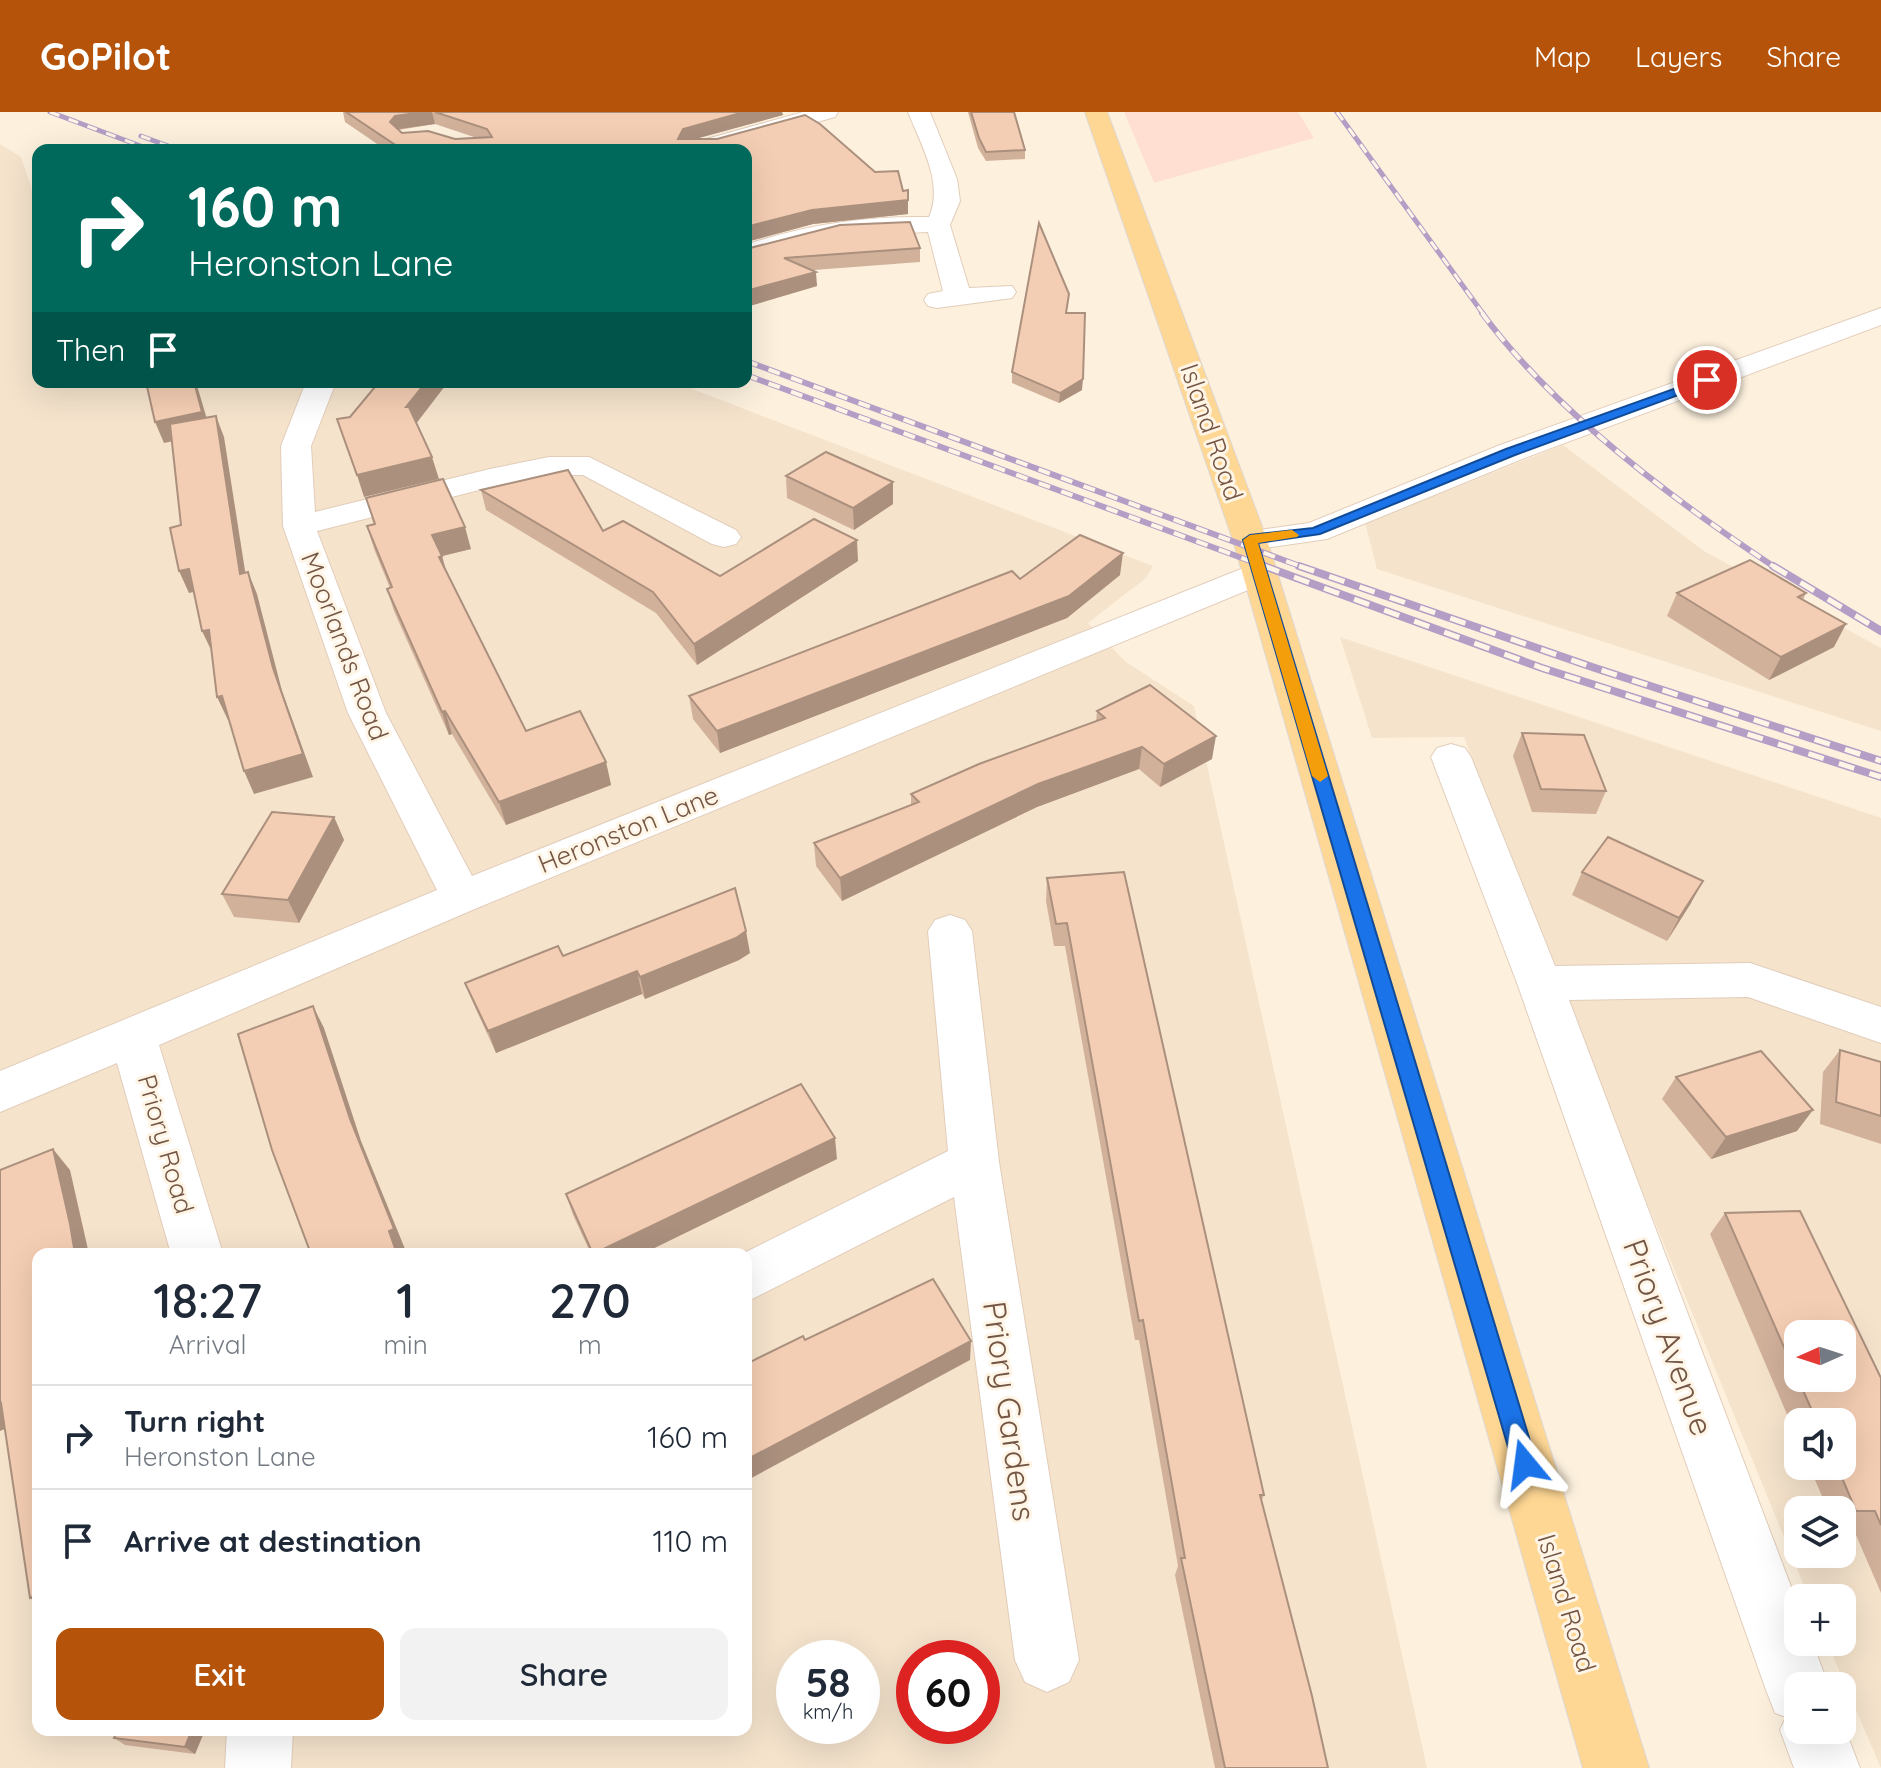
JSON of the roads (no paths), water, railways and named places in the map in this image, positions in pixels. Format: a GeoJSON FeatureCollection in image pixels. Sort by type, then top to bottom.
{"type":"FeatureCollection","features":[{"type":"Feature","properties":{"kind":"main road","name":"Island Road"},"geometry":{"type":"LineString","coordinates":[[1096,112],[1146,243],[1254,557],[1616,1768]]}},
{"type":"Feature","properties":{"kind":"street"},"geometry":{"type":"LineString","coordinates":[[714,144],[827,112]]}},
{"type":"Feature","properties":{"kind":"street"},"geometry":{"type":"LineString","coordinates":[[919,112],[945,179],[948,201],[938,225],[947,298],[1003,292]]}},
{"type":"Feature","properties":{"kind":"street"},"geometry":{"type":"LineString","coordinates":[[752,260],[794,236],[851,227],[938,225]]}},
{"type":"Feature","properties":{"kind":"street","name":"Heronston Lane"},"geometry":{"type":"LineString","coordinates":[[0,1092],[1254,557],[1511,452],[1881,316]]}},
{"type":"Feature","properties":{"kind":"street","name":"Moorlands Road"},"geometry":{"type":"LineString","coordinates":[[319,388],[296,446],[299,526],[367,713],[462,897]]}},
{"type":"Feature","properties":{"kind":"street"},"geometry":{"type":"LineString","coordinates":[[299,526],[490,478],[549,466],[589,466],[724,537]]}},
{"type":"Feature","properties":{"kind":"street","name":"Priory Avenue"},"geometry":{"type":"LineString","coordinates":[[1451,757],[1540,983],[1791,1672]]}},
{"type":"Feature","properties":{"kind":"street","name":"Priory Gardens"},"geometry":{"type":"LineString","coordinates":[[950,931],[974,1162],[1047,1660]]}},
{"type":"Feature","properties":{"kind":"street"},"geometry":{"type":"LineString","coordinates":[[1540,983],[1750,980],[1881,1025]]}},
{"type":"Feature","properties":{"kind":"street","name":"Priory Road"},"geometry":{"type":"LineString","coordinates":[[133,1035],[195,1248]]}},
{"type":"Feature","properties":{"kind":"street"},"geometry":{"type":"LineString","coordinates":[[752,1275],[974,1162]]}},
{"type":"Feature","properties":{"kind":"street"},"geometry":{"type":"LineString","coordinates":[[258,1768],[260,1736]]}},
{"type":"Feature","properties":{"kind":"street"},"geometry":{"type":"LineString","coordinates":[[1818,1744],[1827,1768]]}},
{"type":"Feature","properties":{"kind":"railway"},"geometry":{"type":"LineString","coordinates":[[50,112],[135,144]]}},
{"type":"Feature","properties":{"kind":"railway"},"geometry":{"type":"LineString","coordinates":[[1337,112],[1484,315]]}},
{"type":"Feature","properties":{"kind":"railway"},"geometry":{"type":"LineString","coordinates":[[141,136],[163,144]]}},
{"type":"Feature","properties":{"kind":"railway"},"geometry":{"type":"LineString","coordinates":[[1482,313],[1511,349],[1580,419],[1658,484],[1774,567]]}},
{"type":"Feature","properties":{"kind":"railway"},"geometry":{"type":"LineString","coordinates":[[752,363],[1305,568]]}},
{"type":"Feature","properties":{"kind":"railway"},"geometry":{"type":"LineString","coordinates":[[752,377],[1269,568]]}},
{"type":"Feature","properties":{"kind":"railway"},"geometry":{"type":"LineString","coordinates":[[1264,566],[1542,668],[1881,777]]}},
{"type":"Feature","properties":{"kind":"railway"},"geometry":{"type":"LineString","coordinates":[[1299,566],[1595,668],[1881,761]]}},
{"type":"Feature","properties":{"kind":"railway"},"geometry":{"type":"LineString","coordinates":[[1774,567],[1881,631]]}}]}
